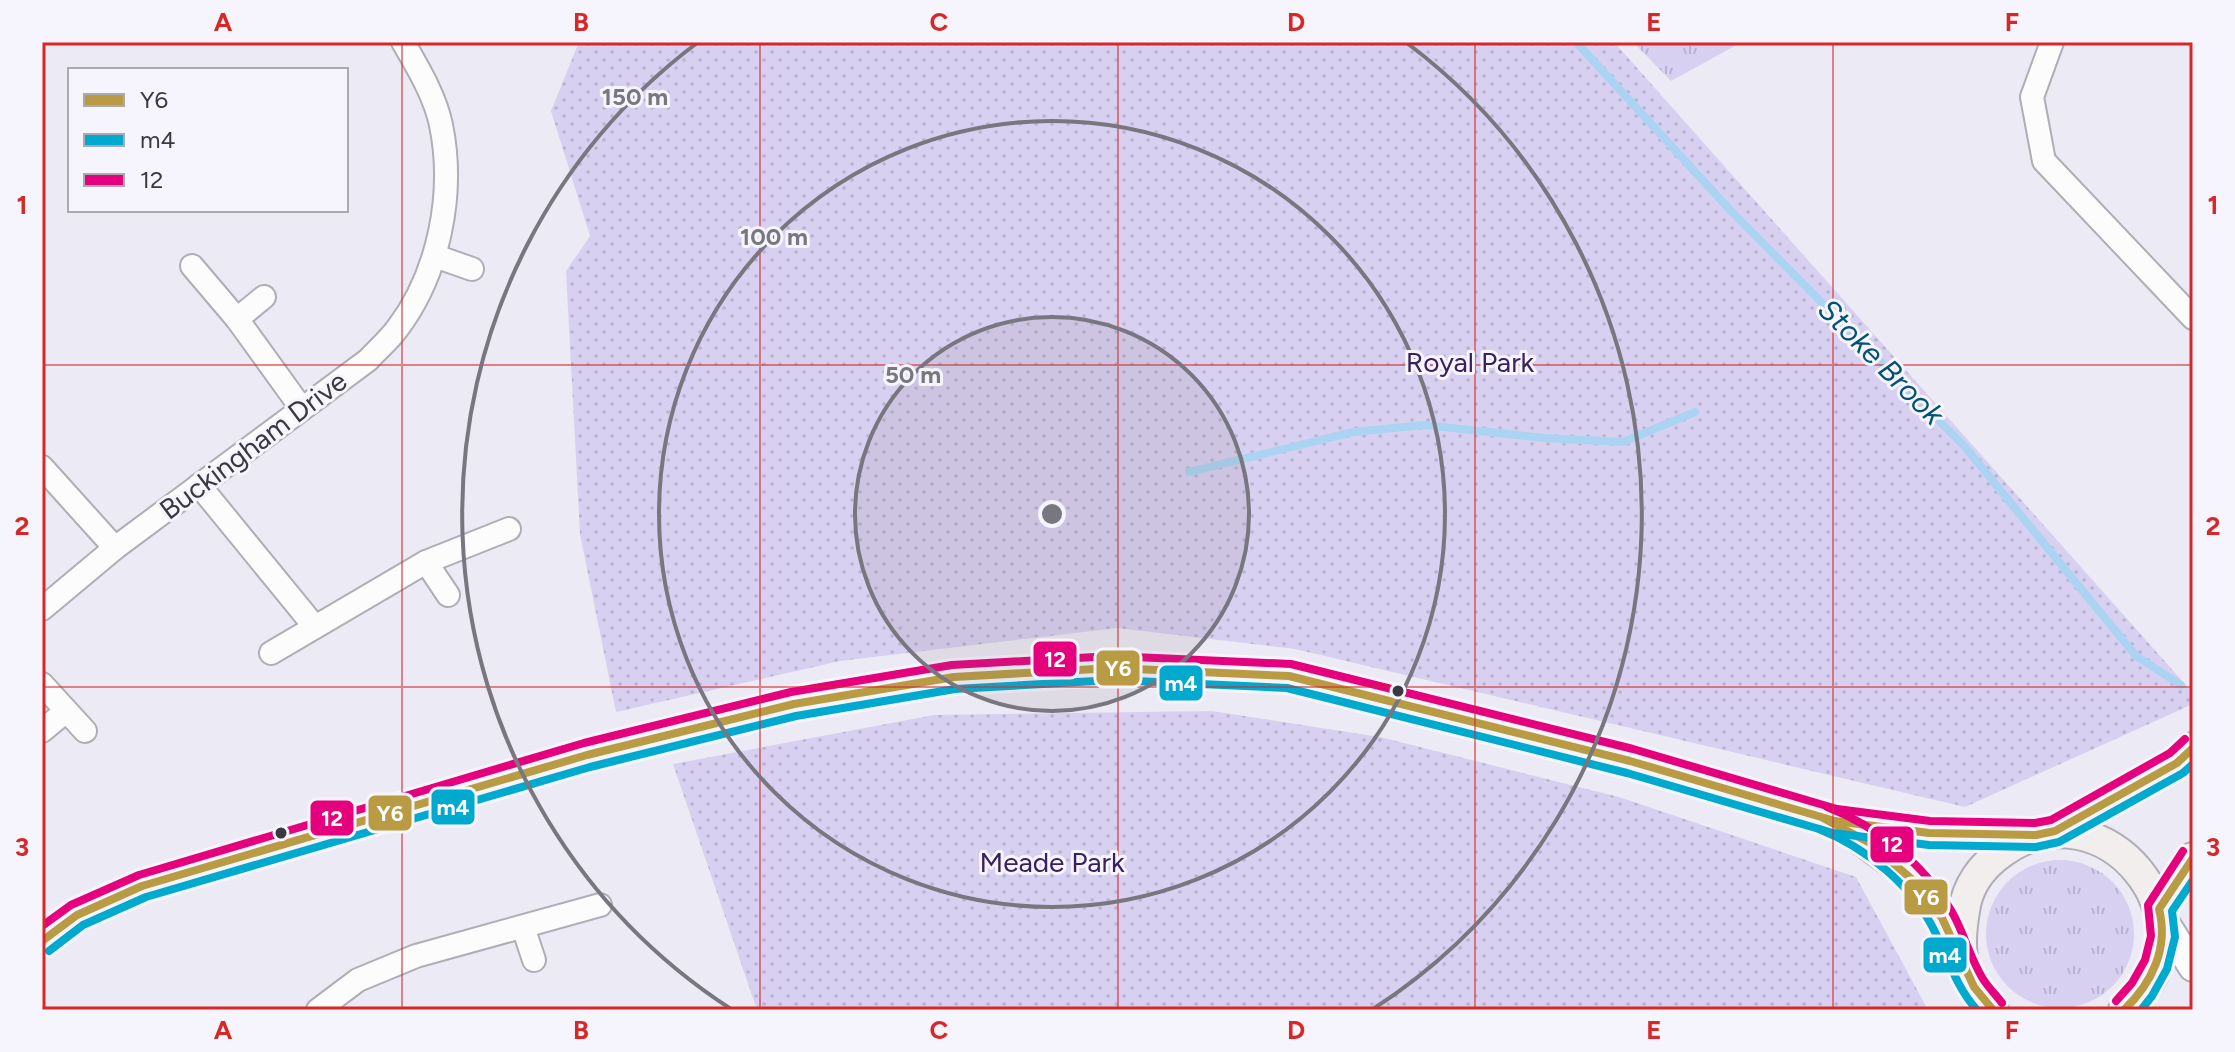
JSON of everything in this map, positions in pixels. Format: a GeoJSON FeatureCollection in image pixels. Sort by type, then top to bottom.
{"type":"FeatureCollection","features":[{"type":"Feature","properties":{"kind":"main road"},"geometry":{"type":"LineString","coordinates":[[1976,995],[1959,942],[1966,894],[1987,862],[2016,841],[2046,833],[2177,763],[2193,748]]}},
{"type":"Feature","properties":{"kind":"main road"},"geometry":{"type":"LineString","coordinates":[[2046,833],[2103,840],[2137,867],[2153,892],[2161,914],[2161,943],[2151,977],[2137,1000],[2124,1010]]}},
{"type":"Feature","properties":{"kind":"main road"},"geometry":{"type":"LineString","coordinates":[[2161,914],[2193,858]]}},
{"type":"Feature","properties":{"kind":"street","name":"Buckingham Drive"},"geometry":{"type":"LineString","coordinates":[[42,609],[115,548],[368,360],[397,329],[417,297],[435,256],[447,172],[441,123],[424,78],[403,42]]}},
{"type":"Feature","properties":{"kind":"street"},"geometry":{"type":"LineString","coordinates":[[2052,42],[2032,97],[2044,161],[2193,318]]}},
{"type":"Feature","properties":{"kind":"street"},"geometry":{"type":"LineString","coordinates":[[435,256],[472,269]]}},
{"type":"Feature","properties":{"kind":"street"},"geometry":{"type":"LineString","coordinates":[[192,266],[237,319],[302,409]]}},
{"type":"Feature","properties":{"kind":"street"},"geometry":{"type":"LineString","coordinates":[[237,319],[264,297]]}},
{"type":"Feature","properties":{"kind":"street"},"geometry":{"type":"LineString","coordinates":[[42,467],[115,548]]}},
{"type":"Feature","properties":{"kind":"street"},"geometry":{"type":"LineString","coordinates":[[199,485],[315,627]]}},
{"type":"Feature","properties":{"kind":"street"},"geometry":{"type":"LineString","coordinates":[[271,653],[426,562],[509,529]]}},
{"type":"Feature","properties":{"kind":"street"},"geometry":{"type":"LineString","coordinates":[[426,562],[448,595]]}},
{"type":"Feature","properties":{"kind":"street"},"geometry":{"type":"LineString","coordinates":[[42,941],[77,915],[142,886],[587,755],[794,704],[954,677],[1097,668],[1289,676],[1630,761],[1835,821],[1929,833],[2046,833]]}},
{"type":"Feature","properties":{"kind":"street"},"geometry":{"type":"LineString","coordinates":[[42,684],[85,731]]}},
{"type":"Feature","properties":{"kind":"street"},"geometry":{"type":"LineString","coordinates":[[42,731],[66,711]]}},
{"type":"Feature","properties":{"kind":"street"},"geometry":{"type":"LineString","coordinates":[[1835,821],[1911,877],[1937,910],[1976,995]]}},
{"type":"Feature","properties":{"kind":"street"},"geometry":{"type":"LineString","coordinates":[[318,1010],[358,980],[416,956],[600,905]]}},
{"type":"Feature","properties":{"kind":"street"},"geometry":{"type":"LineString","coordinates":[[2161,914],[2193,967]]}},
{"type":"Feature","properties":{"kind":"street"},"geometry":{"type":"LineString","coordinates":[[42,920],[77,915]]}},
{"type":"Feature","properties":{"kind":"street"},"geometry":{"type":"LineString","coordinates":[[523,927],[534,960]]}},
{"type":"Feature","properties":{"kind":"green space","name":"Royal Park"},"geometry":{"type":"Polygon","coordinates":[[[579,42],[1614,42],[2193,693],[2193,704],[1965,807],[1295,649],[1117,628],[840,661],[616,712],[580,534],[566,271],[590,236],[551,111],[579,42]]]}},
{"type":"Feature","properties":{"kind":"green space"},"geometry":{"type":"Polygon","coordinates":[[[1633,42],[1742,42],[1671,81],[1633,42]]]}},
{"type":"Feature","properties":{"kind":"green space","name":"Meade Park"},"geometry":{"type":"Polygon","coordinates":[[[1212,711],[1380,737],[1619,797],[1856,877],[1928,1010],[757,1010],[673,764],[934,715],[1212,711]]]}},
{"type":"Feature","properties":{"kind":"green space"},"geometry":{"type":"Polygon","coordinates":[[[2060,860],[2088,865],[2113,881],[2129,906],[2134,934],[2129,962],[2113,987],[2088,1003],[2060,1008],[2032,1003],[2007,987],[1991,962],[1986,934],[1991,906],[2007,881],[2032,865],[2060,860]]]}},
{"type":"Feature","properties":{"kind":"waterway","name":"Stoke Brook"},"geometry":{"type":"LineString","coordinates":[[1576,42],[1731,211],[1965,447],[2136,656],[2181,685]]}},
{"type":"Feature","properties":{"kind":"waterway"},"geometry":{"type":"LineString","coordinates":[[1189,472],[1353,432],[1424,425],[1544,438],[1623,442],[1695,412]]}},
{"type":"Feature","properties":{"kind":"transit line","name":"12"},"geometry":{"type":"LineString","coordinates":[[42,926],[71,905],[139,875],[584,743],[791,692],[952,665],[1112,656],[1291,664],[1633,749],[1837,809],[1930,821],[2035,823],[2051,820],[2170,753],[2185,739]]}},
{"type":"Feature","properties":{"kind":"transit line","name":"Y6"},"geometry":{"type":"LineString","coordinates":[[42,941],[77,915],[142,886],[587,755],[794,704],[954,677],[1113,668],[1289,676],[1630,761],[1835,821],[1929,833],[2036,835],[2055,831],[2177,763],[2193,748]]}},
{"type":"Feature","properties":{"kind":"transit line","name":"m4"},"geometry":{"type":"LineString","coordinates":[[49,951],[83,925],[146,897],[590,767],[796,716],[955,689],[1113,680],[1287,688],[1627,773],[1833,833],[1929,845],[2036,847],[2059,842],[2183,773],[2193,764]]}},
{"type":"Feature","properties":{"kind":"transit line","name":"12"},"geometry":{"type":"LineString","coordinates":[[1827,807],[1881,836],[1928,878],[1952,912],[1983,979],[2002,1003]]}},
{"type":"Feature","properties":{"kind":"transit line","name":"Y6"},"geometry":{"type":"LineString","coordinates":[[1823,818],[1870,843],[1915,882],[1942,918],[1974,987],[1993,1010]]}},
{"type":"Feature","properties":{"kind":"transit line","name":"m4"},"geometry":{"type":"LineString","coordinates":[[1819,829],[1871,858],[1902,885],[1927,917],[1959,983],[1977,1010]]}},
{"type":"Feature","properties":{"kind":"transit line","name":"12"},"geometry":{"type":"LineString","coordinates":[[2116,1001],[2132,983],[2145,960],[2151,936],[2148,905],[2183,851]]}},
{"type":"Feature","properties":{"kind":"transit line","name":"Y6"},"geometry":{"type":"LineString","coordinates":[[2124,1010],[2143,988],[2156,964],[2162,937],[2159,909],[2193,858]]}},
{"type":"Feature","properties":{"kind":"transit line","name":"m4"},"geometry":{"type":"LineString","coordinates":[[2141,1010],[2167,969],[2175,937],[2172,911],[2193,880]]}}]}
